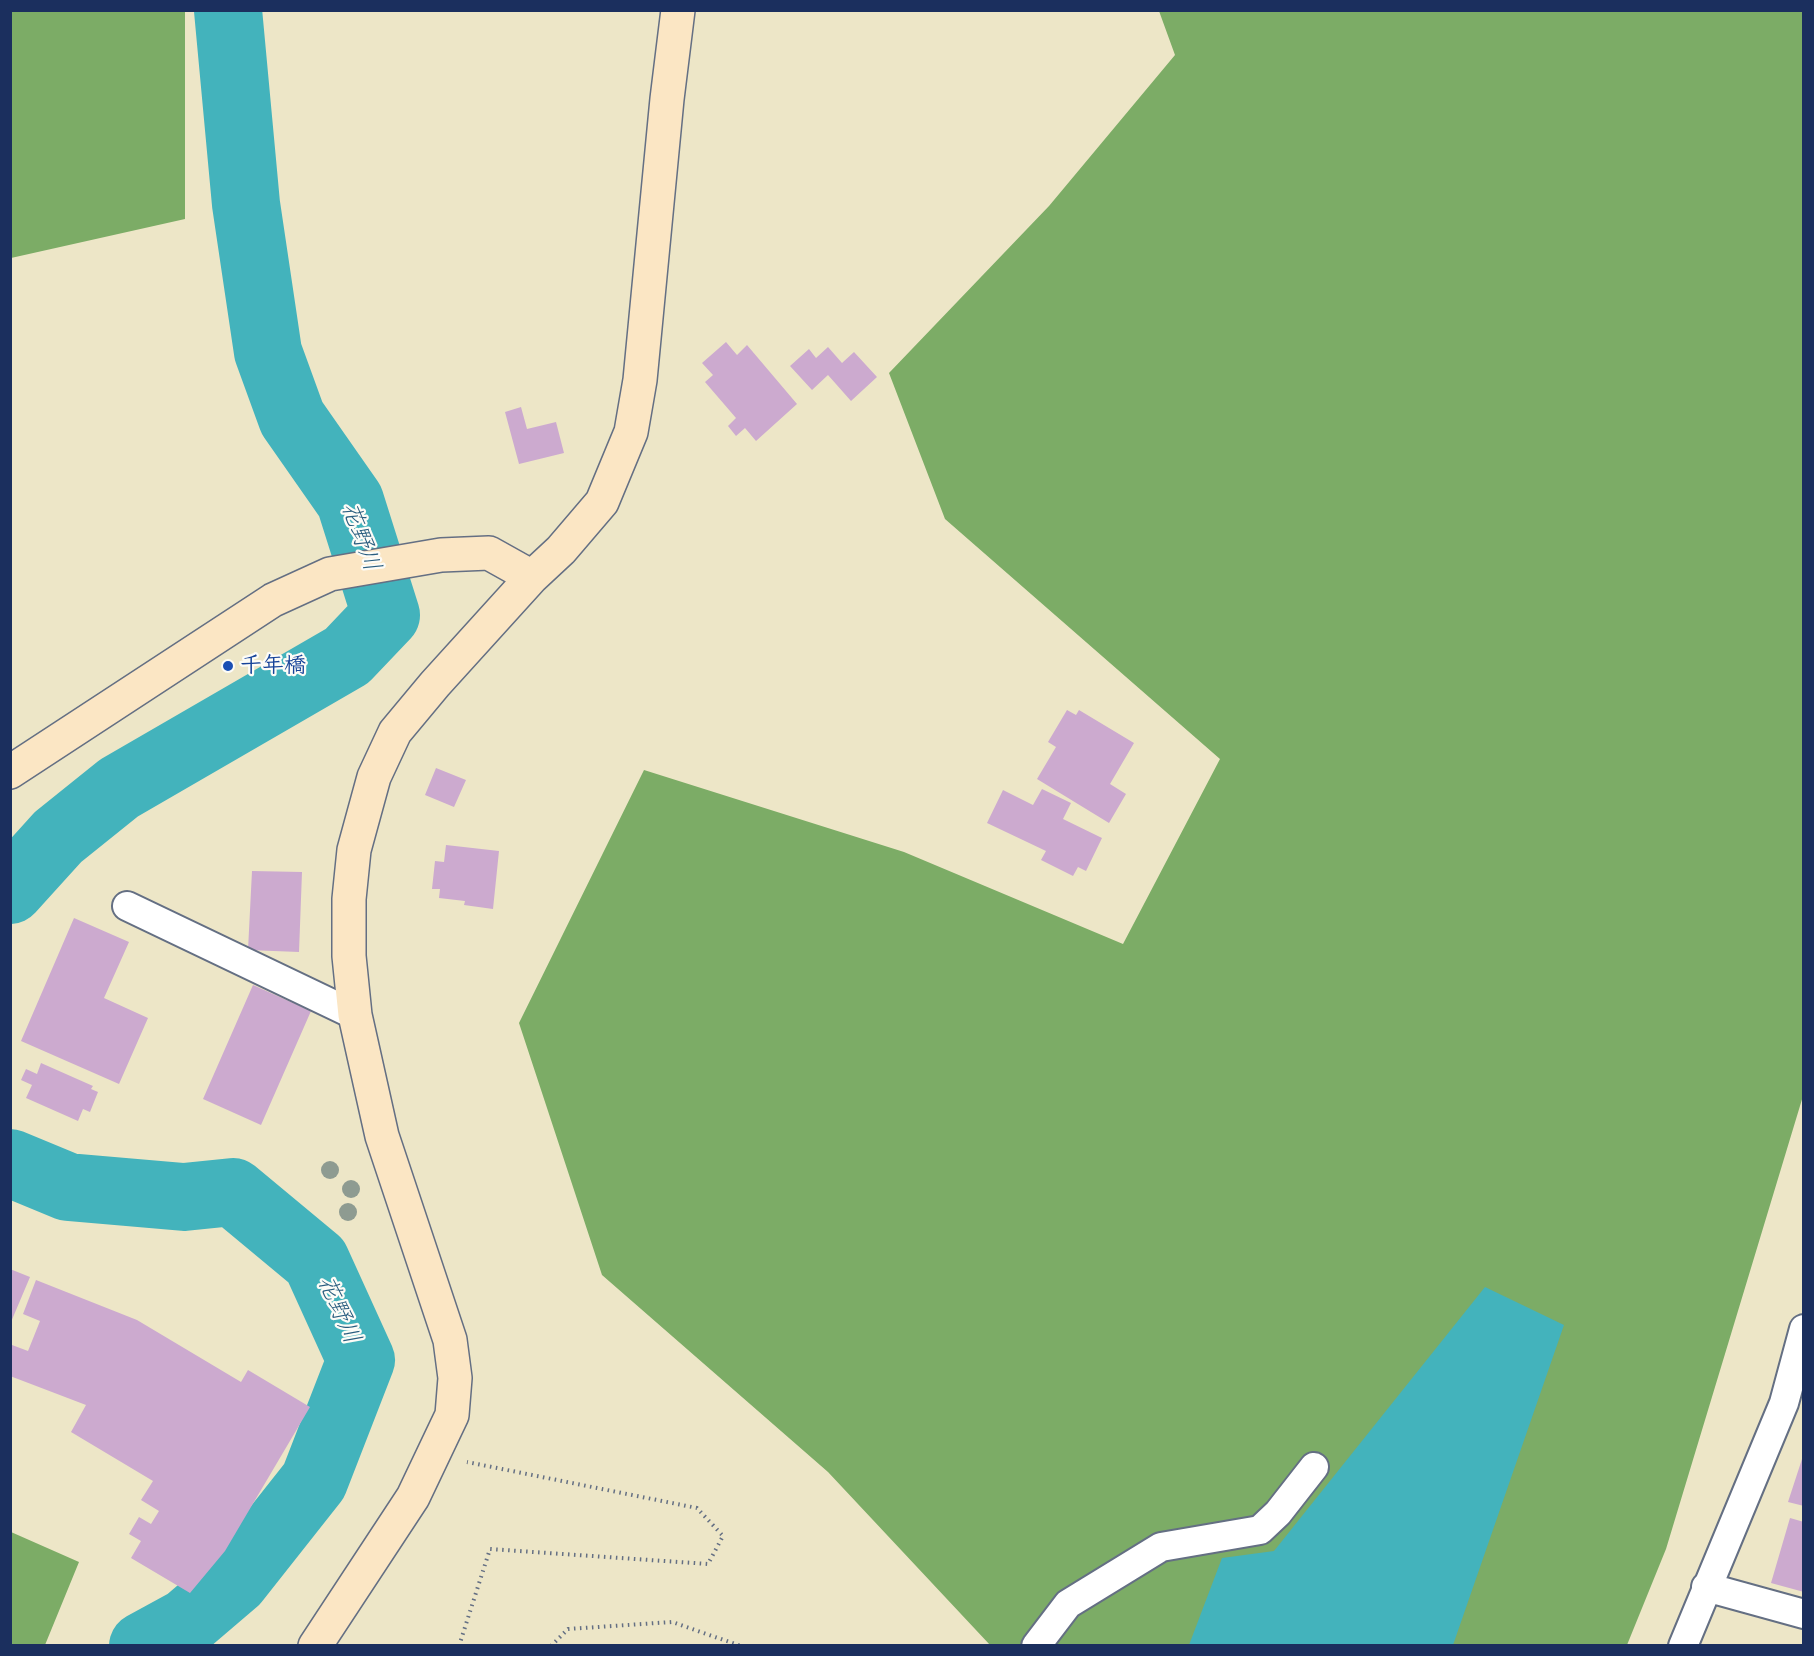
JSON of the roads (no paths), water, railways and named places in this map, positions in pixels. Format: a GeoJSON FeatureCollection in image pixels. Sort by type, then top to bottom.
{"type":"FeatureCollection","features":[{"type":"Feature","properties":{"kind":"street"},"geometry":{"type":"LineString","coordinates":[[315,1646],[413,1497],[435,1455],[452,1415],[455,1378],[450,1340],[382,1136],[355,1015],[349,956],[349,899],[354,850],[374,777],[395,732],[435,684],[532,577],[561,550],[602,502],[631,432],[640,380],[665,110],[678,10]]}},
{"type":"Feature","properties":{"kind":"street"},"geometry":{"type":"LineString","coordinates":[[10,772],[273,600],[330,573],[441,555],[489,553],[532,577]]}},
{"type":"Feature","properties":{"kind":"street"},"geometry":{"type":"LineString","coordinates":[[127,906],[355,1015]]}},
{"type":"Feature","properties":{"kind":"street"},"geometry":{"type":"LineString","coordinates":[[1683,1646],[1706,1587],[1794,1406],[1803,1329]]}},
{"type":"Feature","properties":{"kind":"street"},"geometry":{"type":"LineString","coordinates":[[1036,1646],[1068,1604],[1161,1547],[1260,1530],[1278,1513],[1314,1467]]}},
{"type":"Feature","properties":{"kind":"street"},"geometry":{"type":"LineString","coordinates":[[1706,1587],[1803,1614]]}},
{"type":"Feature","properties":{"kind":"water"},"geometry":{"type":"Polygon","coordinates":[[[1485,1287],[1564,1325],[1453,1645],[1189,1645],[1222,1558],[1274,1551],[1485,1287]]]}},
{"type":"Feature","properties":{"kind":"waterway","name":"花野川"},"geometry":{"type":"LineString","coordinates":[[10,890],[58,837],[119,788],[347,656],[386,615],[350,501],[292,418],[268,352],[246,204],[228,10]]}},
{"type":"Feature","properties":{"kind":"waterway","name":"花野川"},"geometry":{"type":"LineString","coordinates":[[10,1163],[68,1187],[184,1197],[233,1192],[316,1261],[361,1360],[314,1481],[235,1581],[187,1622],[143,1646]]}},
{"type":"Feature","properties":{"kind":"place","name":"千年橋"},"geometry":{"type":"Point","coordinates":[228,666]}}]}
